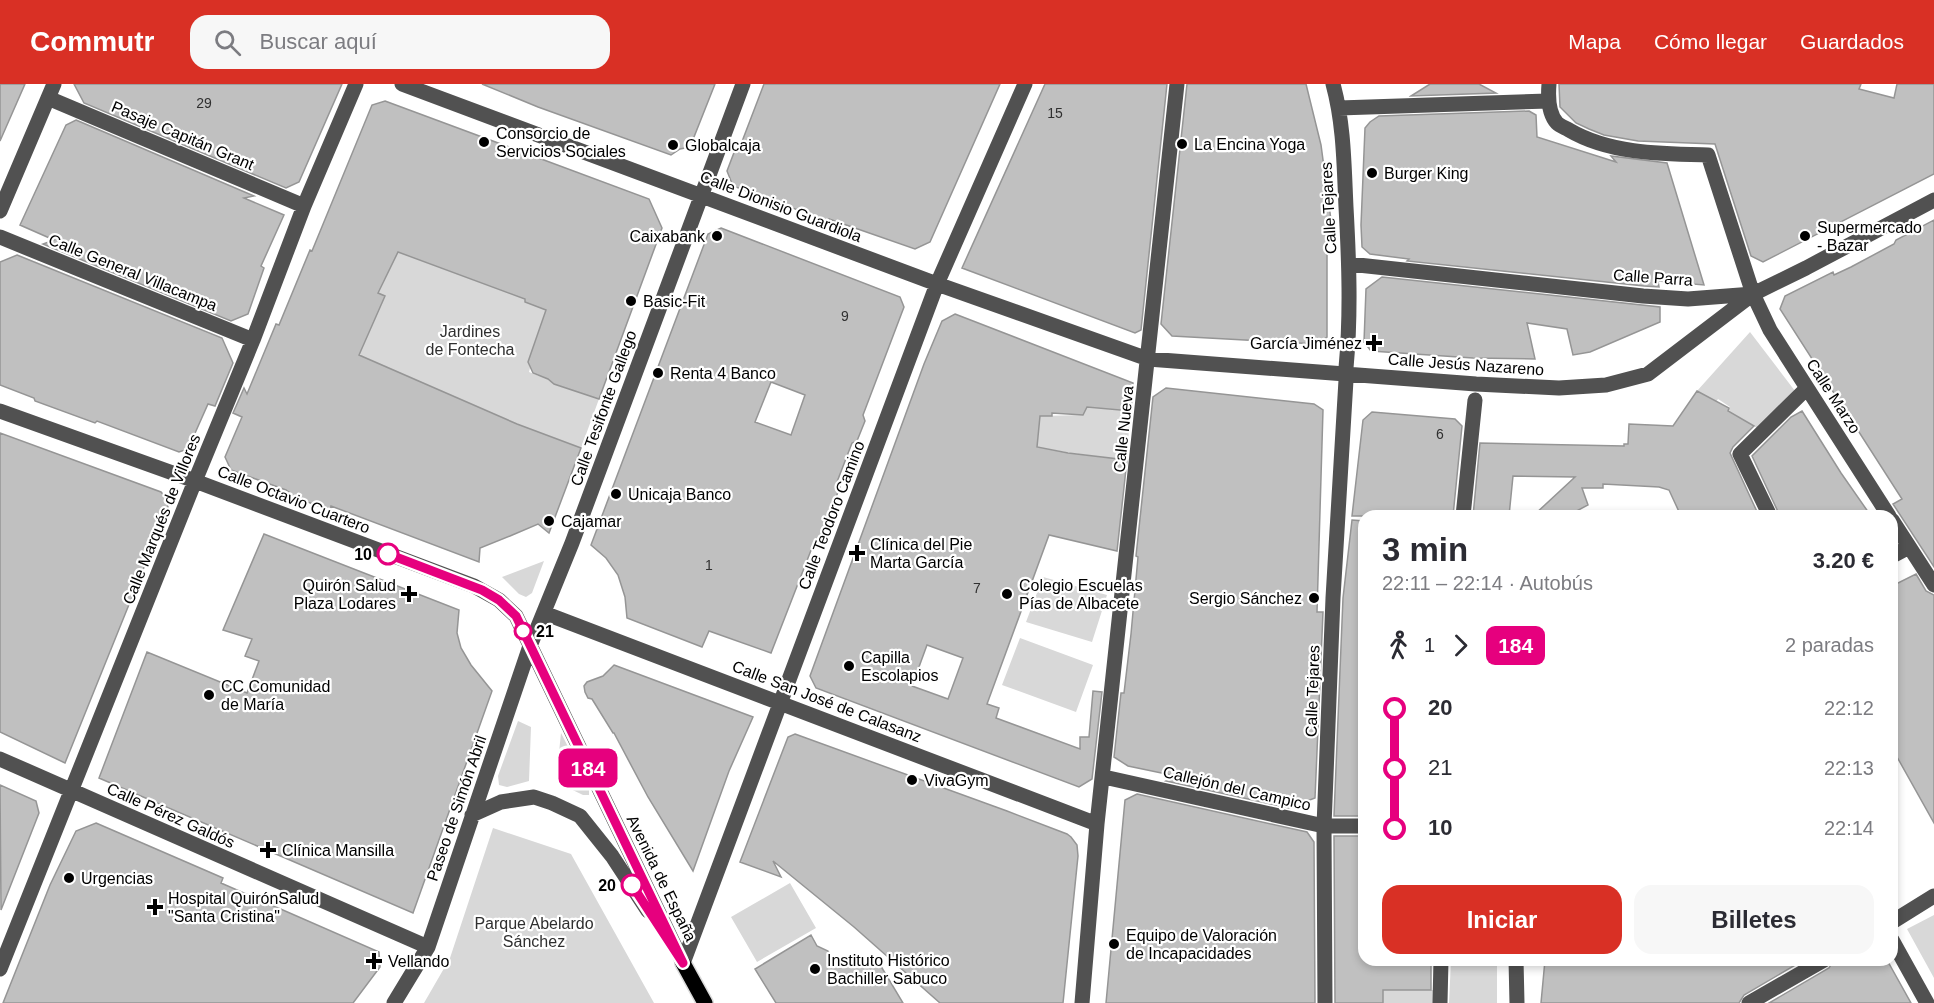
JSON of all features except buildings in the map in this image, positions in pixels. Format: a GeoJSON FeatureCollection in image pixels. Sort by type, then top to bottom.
{"type":"FeatureCollection","features":[{"type":"Feature","properties":{"kind":"main road","name":"Avenida de España"},"geometry":{"type":"LineString","coordinates":[[683,963],[705,1003]]}},
{"type":"Feature","properties":{"kind":"street","name":"Calle Marqués de Villores"},"geometry":{"type":"LineString","coordinates":[[0,969],[253,340],[304,206],[356,84]]}},
{"type":"Feature","properties":{"kind":"street","name":"Calle Dionisio Guardiola"},"geometry":{"type":"LineString","coordinates":[[402,84],[937,284],[1148,359]]}},
{"type":"Feature","properties":{"kind":"street","name":"Calle Tesifonte Gallego"},"geometry":{"type":"LineString","coordinates":[[544,613],[743,84]]}},
{"type":"Feature","properties":{"kind":"street","name":"Calle Teodoro Camino"},"geometry":{"type":"LineString","coordinates":[[683,963],[937,284],[1025,84]]}},
{"type":"Feature","properties":{"kind":"street","name":"Calle Nueva"},"geometry":{"type":"LineString","coordinates":[[1082,1003],[1097,824],[1104,777],[1177,84]]}},
{"type":"Feature","properties":{"kind":"street","name":"Calle Tejares"},"geometry":{"type":"LineString","coordinates":[[1325,1003],[1324,826],[1333,598],[1346,374],[1349,264],[1340,108],[1333,84]]}},
{"type":"Feature","properties":{"kind":"street"},"geometry":{"type":"LineString","coordinates":[[1340,108],[1548,100],[1549,84]]}},
{"type":"Feature","properties":{"kind":"street","name":"Pasaje Capitán Grant"},"geometry":{"type":"LineString","coordinates":[[51,91],[304,206]]}},
{"type":"Feature","properties":{"kind":"street"},"geometry":{"type":"LineString","coordinates":[[0,211],[51,91]]}},
{"type":"Feature","properties":{"kind":"street","name":"Calle Marzo"},"geometry":{"type":"LineString","coordinates":[[1548,100],[1557,123],[1578,135],[1597,142],[1636,152],[1708,155],[1753,294],[1770,330],[1885,510]]}},
{"type":"Feature","properties":{"kind":"street","name":"Calle Parra"},"geometry":{"type":"LineString","coordinates":[[1349,264],[1643,296],[1688,299],[1753,294],[1934,200]]}},
{"type":"Feature","properties":{"kind":"street","name":"Calle General Villacampa"},"geometry":{"type":"LineString","coordinates":[[0,237],[253,340]]}},
{"type":"Feature","properties":{"kind":"street","name":"Calle Jesús Nazareno"},"geometry":{"type":"LineString","coordinates":[[1148,359],[1476,384],[1559,388],[1606,385],[1648,374],[1753,294]]}},
{"type":"Feature","properties":{"kind":"street"},"geometry":{"type":"LineString","coordinates":[[1767,510],[1740,454],[1807,388]]}},
{"type":"Feature","properties":{"kind":"street"},"geometry":{"type":"LineString","coordinates":[[1464,510],[1475,400]]}},
{"type":"Feature","properties":{"kind":"street","name":"Calle Octavio Cuartero"},"geometry":{"type":"LineString","coordinates":[[0,411],[195,481],[474,586],[499,600],[516,616],[530,646]]}},
{"type":"Feature","properties":{"kind":"street"},"geometry":{"type":"LineString","coordinates":[[1898,530],[1934,585]]}},
{"type":"Feature","properties":{"kind":"street"},"geometry":{"type":"LineString","coordinates":[[1898,553],[1909,547]]}},
{"type":"Feature","properties":{"kind":"street","name":"Calle San José de Calasanz"},"geometry":{"type":"LineString","coordinates":[[544,613],[1097,824]]}},
{"type":"Feature","properties":{"kind":"street","name":"Paseo de Simón Abril"},"geometry":{"type":"LineString","coordinates":[[393,1003],[428,947],[530,646],[544,613]]}},
{"type":"Feature","properties":{"kind":"street","name":"Avenida de España"},"geometry":{"type":"LineString","coordinates":[[530,646],[683,963]]}},
{"type":"Feature","properties":{"kind":"street","name":"Calle Pérez Galdós"},"geometry":{"type":"LineString","coordinates":[[0,759],[428,947]]}},
{"type":"Feature","properties":{"kind":"street","name":"Callejón del Campico"},"geometry":{"type":"LineString","coordinates":[[1104,777],[1324,826],[1358,826]]}},
{"type":"Feature","properties":{"kind":"street","name":"Avenida de España"},"geometry":{"type":"LineString","coordinates":[[472,815],[501,802],[534,797],[580,816],[612,856],[683,963]]}},
{"type":"Feature","properties":{"kind":"street"},"geometry":{"type":"LineString","coordinates":[[1898,918],[1934,896]]}},
{"type":"Feature","properties":{"kind":"street"},"geometry":{"type":"LineString","coordinates":[[1898,951],[1927,1003]]}},
{"type":"Feature","properties":{"kind":"street"},"geometry":{"type":"LineString","coordinates":[[1440,1003],[1441,966]]}},
{"type":"Feature","properties":{"kind":"street"},"geometry":{"type":"LineString","coordinates":[[1516,966],[1517,1003]]}},
{"type":"Feature","properties":{"kind":"street"},"geometry":{"type":"LineString","coordinates":[[1749,1003],[1814,966]]}},
{"type":"Feature","properties":{"kind":"green space","name":"Jardines de Fontecha"},"geometry":{"type":"Polygon","coordinates":[[[398,252],[525,299],[525,302],[546,310],[528,362],[529,372],[539,376],[542,370],[568,388],[599,399],[581,448],[517,424],[359,355],[378,293],[398,252]]]}},
{"type":"Feature","properties":{"kind":"green space"},"geometry":{"type":"Polygon","coordinates":[[[1750,332],[1795,391],[1757,428],[1728,411],[1730,407],[1718,399],[1716,402],[1697,391],[1750,332]]]}},
{"type":"Feature","properties":{"kind":"green space"},"geometry":{"type":"Polygon","coordinates":[[[1087,407],[1131,411],[1126,460],[1037,447],[1040,416],[1083,415],[1087,407]]]}},
{"type":"Feature","properties":{"kind":"green space"},"geometry":{"type":"Polygon","coordinates":[[[544,561],[532,593],[526,597],[519,594],[502,577],[544,561]]]}},
{"type":"Feature","properties":{"kind":"green space"},"geometry":{"type":"Polygon","coordinates":[[[1043,577],[1107,595],[1092,642],[1026,622],[1043,577]]]}},
{"type":"Feature","properties":{"kind":"green space"},"geometry":{"type":"Polygon","coordinates":[[[1020,638],[1093,665],[1076,712],[1002,685],[1020,638]]]}},
{"type":"Feature","properties":{"kind":"green space"},"geometry":{"type":"Polygon","coordinates":[[[518,721],[531,727],[529,781],[507,787],[499,785],[498,776],[518,721]]]}},
{"type":"Feature","properties":{"kind":"green space"},"geometry":{"type":"Polygon","coordinates":[[[561,733],[589,788],[589,795],[583,795],[556,782],[561,733]]]}},
{"type":"Feature","properties":{"kind":"green space","name":"Parque Abelardo Sánchez"},"geometry":{"type":"Polygon","coordinates":[[[493,828],[571,854],[654,1003],[424,1003],[450,958],[493,828]]]}},
{"type":"Feature","properties":{"kind":"green space"},"geometry":{"type":"Polygon","coordinates":[[[790,883],[816,928],[757,962],[731,917],[790,883]]]}},
{"type":"Feature","properties":{"kind":"green space"},"geometry":{"type":"Polygon","coordinates":[[[1934,915],[1934,978],[1907,929],[1934,915]]]}},
{"type":"Feature","properties":{"kind":"green space"},"geometry":{"type":"Polygon","coordinates":[[[1451,966],[1497,966],[1497,1003],[1449,1003],[1451,966]]]}},
{"type":"Feature","properties":{"kind":"green space"},"geometry":{"type":"Polygon","coordinates":[[[1383,990],[1433,990],[1433,1003],[1383,1003],[1383,990]]]}},
{"type":"Feature","properties":{"kind":"bus line","name":"184"},"geometry":{"type":"LineString","coordinates":[[388,554],[474,586],[499,600],[516,616],[683,963],[632,885]]}},
{"type":"Feature","properties":{"kind":"place","name":"Consorcio de Servicios Sociales"},"geometry":{"type":"Point","coordinates":[484,142]}},
{"type":"Feature","properties":{"kind":"place","name":"La Encina Yoga"},"geometry":{"type":"Point","coordinates":[1182,144]}},
{"type":"Feature","properties":{"kind":"place","name":"Globalcaja"},"geometry":{"type":"Point","coordinates":[673,145]}},
{"type":"Feature","properties":{"kind":"place","name":"Burger King"},"geometry":{"type":"Point","coordinates":[1372,173]}},
{"type":"Feature","properties":{"kind":"place","name":"Caixabank"},"geometry":{"type":"Point","coordinates":[717,236]}},
{"type":"Feature","properties":{"kind":"place","name":"Supermercado - Bazar"},"geometry":{"type":"Point","coordinates":[1805,236]}},
{"type":"Feature","properties":{"kind":"place","name":"Basic-Fit"},"geometry":{"type":"Point","coordinates":[631,301]}},
{"type":"Feature","properties":{"kind":"place","name":"García Jiménez"},"geometry":{"type":"Point","coordinates":[1374,343]}},
{"type":"Feature","properties":{"kind":"place","name":"Renta 4 Banco"},"geometry":{"type":"Point","coordinates":[658,373]}},
{"type":"Feature","properties":{"kind":"place","name":"Unicaja Banco"},"geometry":{"type":"Point","coordinates":[616,494]}},
{"type":"Feature","properties":{"kind":"place","name":"Cajamar"},"geometry":{"type":"Point","coordinates":[549,521]}},
{"type":"Feature","properties":{"kind":"place","name":"Clínica del Pie Marta García"},"geometry":{"type":"Point","coordinates":[857,553]}},
{"type":"Feature","properties":{"kind":"place","name":"10"},"geometry":{"type":"Point","coordinates":[388,554]}},
{"type":"Feature","properties":{"kind":"place","name":"Quirón Salud Plaza Lodares"},"geometry":{"type":"Point","coordinates":[409,594]}},
{"type":"Feature","properties":{"kind":"place","name":"Colegio Escuelas Pías de Albacete"},"geometry":{"type":"Point","coordinates":[1007,594]}},
{"type":"Feature","properties":{"kind":"place","name":"Sergio Sánchez"},"geometry":{"type":"Point","coordinates":[1314,598]}},
{"type":"Feature","properties":{"kind":"place","name":"21"},"geometry":{"type":"Point","coordinates":[523,631]}},
{"type":"Feature","properties":{"kind":"place","name":"Capilla Escolapios"},"geometry":{"type":"Point","coordinates":[849,666]}},
{"type":"Feature","properties":{"kind":"place","name":"CC Comunidad de María"},"geometry":{"type":"Point","coordinates":[209,695]}},
{"type":"Feature","properties":{"kind":"place","name":"VivaGym"},"geometry":{"type":"Point","coordinates":[912,780]}},
{"type":"Feature","properties":{"kind":"place","name":"Clínica Mansilla"},"geometry":{"type":"Point","coordinates":[268,850]}},
{"type":"Feature","properties":{"kind":"place","name":"Urgencias"},"geometry":{"type":"Point","coordinates":[69,878]}},
{"type":"Feature","properties":{"kind":"place","name":"20"},"geometry":{"type":"Point","coordinates":[632,885]}},
{"type":"Feature","properties":{"kind":"place","name":"Hospital QuirónSalud \"Santa Cristina\""},"geometry":{"type":"Point","coordinates":[155,907]}},
{"type":"Feature","properties":{"kind":"place","name":"Equipo de Valoración de Incapacidades"},"geometry":{"type":"Point","coordinates":[1114,944]}},
{"type":"Feature","properties":{"kind":"place","name":"Vellando"},"geometry":{"type":"Point","coordinates":[374,961]}},
{"type":"Feature","properties":{"kind":"place","name":"Instituto Histórico Bachiller Sabuco"},"geometry":{"type":"Point","coordinates":[815,969]}}]}
